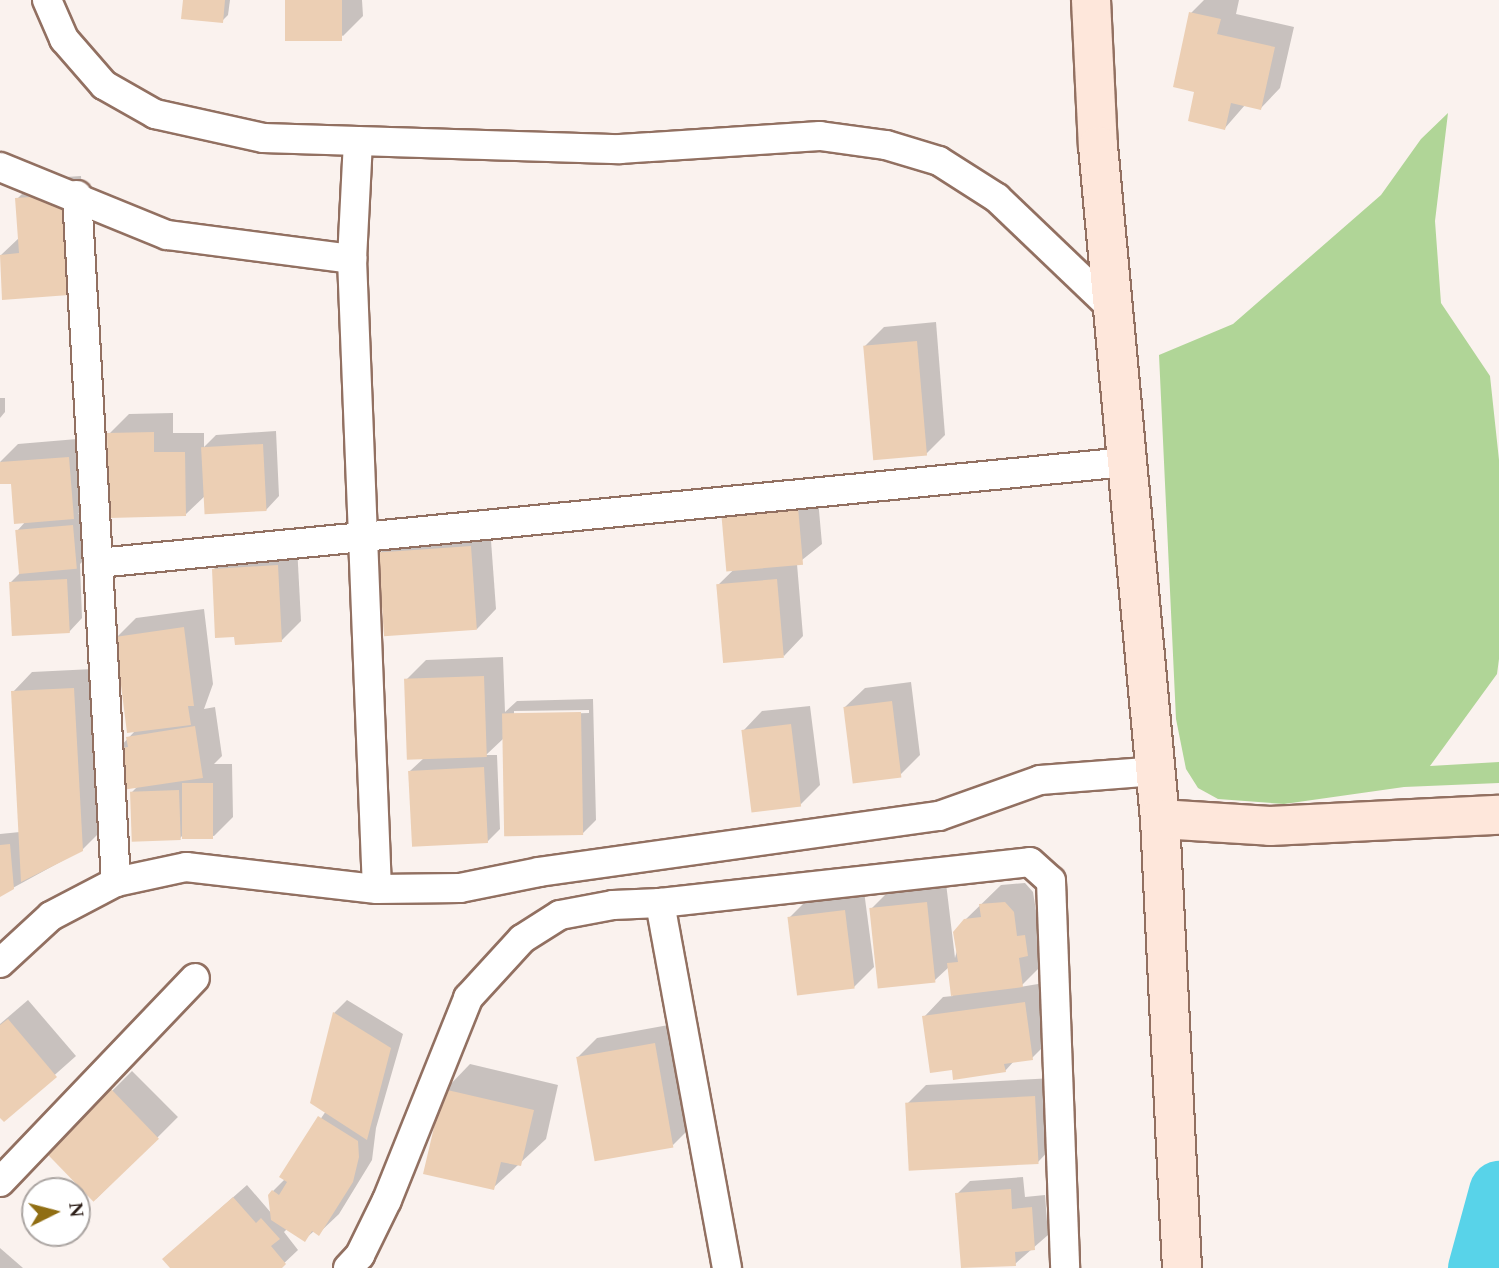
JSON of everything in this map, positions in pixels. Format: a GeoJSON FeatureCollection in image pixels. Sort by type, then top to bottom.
{"type":"FeatureCollection","features":[{"type":"Feature","properties":{"kind":"main road"},"geometry":{"type":"LineString","coordinates":[[1091,0],[1112,308],[1160,819],[1182,1268]]}},
{"type":"Feature","properties":{"kind":"main road"},"geometry":{"type":"LineString","coordinates":[[1160,819],[1270,826],[1499,815]]}},
{"type":"Feature","properties":{"kind":"street"},"geometry":{"type":"LineString","coordinates":[[47,0],[64,39],[104,85],[155,114],[263,138],[620,149],[820,136],[886,145],[939,161],[997,198],[1112,308]]}},
{"type":"Feature","properties":{"kind":"street"},"geometry":{"type":"LineString","coordinates":[[358,141],[352,259],[377,889]]}},
{"type":"Feature","properties":{"kind":"street"},"geometry":{"type":"LineString","coordinates":[[0,167],[76,195],[167,235],[352,259]]}},
{"type":"Feature","properties":{"kind":"street"},"geometry":{"type":"LineString","coordinates":[[76,195],[117,883]]}},
{"type":"Feature","properties":{"kind":"street"},"geometry":{"type":"LineString","coordinates":[[98,563],[363,534],[1126,462]]}},
{"type":"Feature","properties":{"kind":"street"},"geometry":{"type":"LineString","coordinates":[[0,963],[51,916],[117,883],[186,867],[377,889],[460,888],[538,872],[939,816],[1040,780],[1156,771]]}},
{"type":"Feature","properties":{"kind":"street"},"geometry":{"type":"LineString","coordinates":[[348,1268],[360,1255],[387,1199],[468,998],[522,939],[560,915],[613,905],[660,903],[1030,862],[1051,881],[1065,1268]]}},
{"type":"Feature","properties":{"kind":"street"},"geometry":{"type":"LineString","coordinates":[[660,903],[727,1268]]}},
{"type":"Feature","properties":{"kind":"street"},"geometry":{"type":"LineString","coordinates":[[0,1182],[195,978]]}},
{"type":"Feature","properties":{"kind":"green space"},"geometry":{"type":"Polygon","coordinates":[[[1448,113],[1435,221],[1441,303],[1490,376],[1499,460],[1499,659],[1497,674],[1430,766],[1499,762],[1499,783],[1404,787],[1284,804],[1218,799],[1198,788],[1186,769],[1176,719],[1159,355],[1233,324],[1381,195],[1421,139],[1448,113]]]}},
{"type":"Feature","properties":{"kind":"building"},"geometry":{"type":"Polygon","coordinates":[[[183,0],[225,0],[223,23],[181,19],[183,0]]]}},
{"type":"Feature","properties":{"kind":"building"},"geometry":{"type":"Polygon","coordinates":[[[285,0],[342,0],[342,41],[285,41],[285,0]]]}},
{"type":"Feature","properties":{"kind":"building"},"geometry":{"type":"Polygon","coordinates":[[[1189,12],[1221,19],[1217,34],[1275,47],[1261,110],[1231,103],[1225,130],[1188,121],[1194,92],[1173,87],[1189,12]]]}},
{"type":"Feature","properties":{"kind":"building"},"geometry":{"type":"Polygon","coordinates":[[[62,195],[69,295],[2,300],[0,255],[19,253],[15,198],[62,195]]]}},
{"type":"Feature","properties":{"kind":"building"},"geometry":{"type":"Polygon","coordinates":[[[917,341],[927,456],[873,460],[863,346],[917,341]]]}},
{"type":"Feature","properties":{"kind":"building"},"geometry":{"type":"Polygon","coordinates":[[[154,432],[154,452],[185,452],[186,516],[109,518],[107,433],[154,432]]]}},
{"type":"Feature","properties":{"kind":"building"},"geometry":{"type":"Polygon","coordinates":[[[263,444],[267,511],[205,514],[201,447],[263,444]]]}},
{"type":"Feature","properties":{"kind":"building"},"geometry":{"type":"Polygon","coordinates":[[[69,457],[74,519],[14,524],[11,484],[0,484],[0,462],[69,457]]]}},
{"type":"Feature","properties":{"kind":"building"},"geometry":{"type":"Polygon","coordinates":[[[798,507],[803,565],[726,571],[721,514],[798,507]]]}},
{"type":"Feature","properties":{"kind":"building"},"geometry":{"type":"Polygon","coordinates":[[[73,525],[77,569],[19,574],[15,530],[73,525]]]}},
{"type":"Feature","properties":{"kind":"building"},"geometry":{"type":"Polygon","coordinates":[[[471,546],[477,630],[384,636],[378,552],[471,546]]]}},
{"type":"Feature","properties":{"kind":"building"},"geometry":{"type":"Polygon","coordinates":[[[278,565],[282,642],[235,645],[234,637],[215,638],[212,569],[278,565]]]}},
{"type":"Feature","properties":{"kind":"building"},"geometry":{"type":"Polygon","coordinates":[[[67,579],[70,633],[12,636],[9,582],[67,579]]]}},
{"type":"Feature","properties":{"kind":"building"},"geometry":{"type":"Polygon","coordinates":[[[777,579],[784,658],[723,663],[716,584],[777,579]]]}},
{"type":"Feature","properties":{"kind":"building"},"geometry":{"type":"Polygon","coordinates":[[[184,627],[194,706],[188,706],[191,725],[127,733],[115,637],[184,627]]]}},
{"type":"Feature","properties":{"kind":"building"},"geometry":{"type":"Polygon","coordinates":[[[484,676],[487,757],[407,760],[404,679],[484,676]]]}},
{"type":"Feature","properties":{"kind":"building"},"geometry":{"type":"Polygon","coordinates":[[[74,688],[83,851],[21,882],[11,691],[74,688]]]}},
{"type":"Feature","properties":{"kind":"building"},"geometry":{"type":"Polygon","coordinates":[[[892,701],[901,777],[853,783],[843,707],[892,701]]]}},
{"type":"Feature","properties":{"kind":"building"},"geometry":{"type":"Polygon","coordinates":[[[581,712],[583,835],[504,836],[502,713],[581,712]]]}},
{"type":"Feature","properties":{"kind":"building"},"geometry":{"type":"Polygon","coordinates":[[[791,724],[801,806],[751,812],[741,730],[791,724]]]}},
{"type":"Feature","properties":{"kind":"building"},"geometry":{"type":"Polygon","coordinates":[[[195,726],[203,778],[122,790],[115,749],[128,747],[126,737],[195,726]]]}},
{"type":"Feature","properties":{"kind":"building"},"geometry":{"type":"Polygon","coordinates":[[[484,767],[488,843],[412,847],[408,771],[484,767]]]}},
{"type":"Feature","properties":{"kind":"building"},"geometry":{"type":"Polygon","coordinates":[[[182,783],[213,783],[213,839],[182,839],[182,783]]]}},
{"type":"Feature","properties":{"kind":"building"},"geometry":{"type":"Polygon","coordinates":[[[179,790],[181,840],[132,842],[130,792],[179,790]]]}},
{"type":"Feature","properties":{"kind":"building"},"geometry":{"type":"Polygon","coordinates":[[[10,844],[14,889],[0,897],[0,845],[10,844]]]}},
{"type":"Feature","properties":{"kind":"building"},"geometry":{"type":"Polygon","coordinates":[[[927,902],[935,983],[878,989],[869,908],[927,902]]]}},
{"type":"Feature","properties":{"kind":"building"},"geometry":{"type":"Polygon","coordinates":[[[1005,902],[1014,912],[1017,936],[1025,935],[1028,956],[1019,958],[1023,987],[951,996],[947,963],[958,962],[953,932],[964,919],[981,917],[979,904],[1005,902]]]}},
{"type":"Feature","properties":{"kind":"building"},"geometry":{"type":"Polygon","coordinates":[[[845,910],[855,988],[797,995],[787,917],[845,910]]]}},
{"type":"Feature","properties":{"kind":"building"},"geometry":{"type":"Polygon","coordinates":[[[1025,1002],[1033,1060],[1004,1064],[1006,1072],[953,1080],[952,1070],[930,1073],[922,1016],[1025,1002]]]}},
{"type":"Feature","properties":{"kind":"building"},"geometry":{"type":"Polygon","coordinates":[[[333,1012],[391,1048],[367,1140],[310,1103],[333,1012]]]}},
{"type":"Feature","properties":{"kind":"building"},"geometry":{"type":"Polygon","coordinates":[[[8,1019],[57,1077],[4,1122],[0,1118],[0,1025],[8,1019]]]}},
{"type":"Feature","properties":{"kind":"building"},"geometry":{"type":"Polygon","coordinates":[[[655,1043],[673,1147],[595,1161],[576,1057],[655,1043]]]}},
{"type":"Feature","properties":{"kind":"building"},"geometry":{"type":"Polygon","coordinates":[[[111,1089],[159,1139],[93,1202],[91,1199],[91,1177],[69,1177],[46,1152],[111,1089]]]}},
{"type":"Feature","properties":{"kind":"building"},"geometry":{"type":"Polygon","coordinates":[[[443,1089],[534,1110],[521,1166],[501,1162],[494,1190],[423,1174],[443,1089]]]}},
{"type":"Feature","properties":{"kind":"building"},"geometry":{"type":"Polygon","coordinates":[[[1035,1096],[1039,1164],[909,1171],[905,1103],[1035,1096]]]}},
{"type":"Feature","properties":{"kind":"building"},"geometry":{"type":"Polygon","coordinates":[[[318,1116],[358,1141],[359,1157],[353,1182],[319,1236],[312,1231],[305,1242],[271,1220],[268,1195],[272,1190],[279,1195],[287,1182],[279,1177],[318,1116]]]}},
{"type":"Feature","properties":{"kind":"building"},"geometry":{"type":"Polygon","coordinates":[[[1011,1189],[1012,1209],[1032,1207],[1035,1250],[1015,1252],[1016,1266],[961,1268],[955,1193],[1011,1189]]]}},
{"type":"Feature","properties":{"kind":"building"},"geometry":{"type":"Polygon","coordinates":[[[233,1197],[256,1223],[261,1218],[280,1239],[271,1246],[286,1264],[282,1268],[170,1268],[162,1259],[233,1197]]]}},
{"type":"Feature","properties":{"kind":"waterway"},"geometry":{"type":"LineString","coordinates":[[1478,1268],[1499,1191]]}}]}
